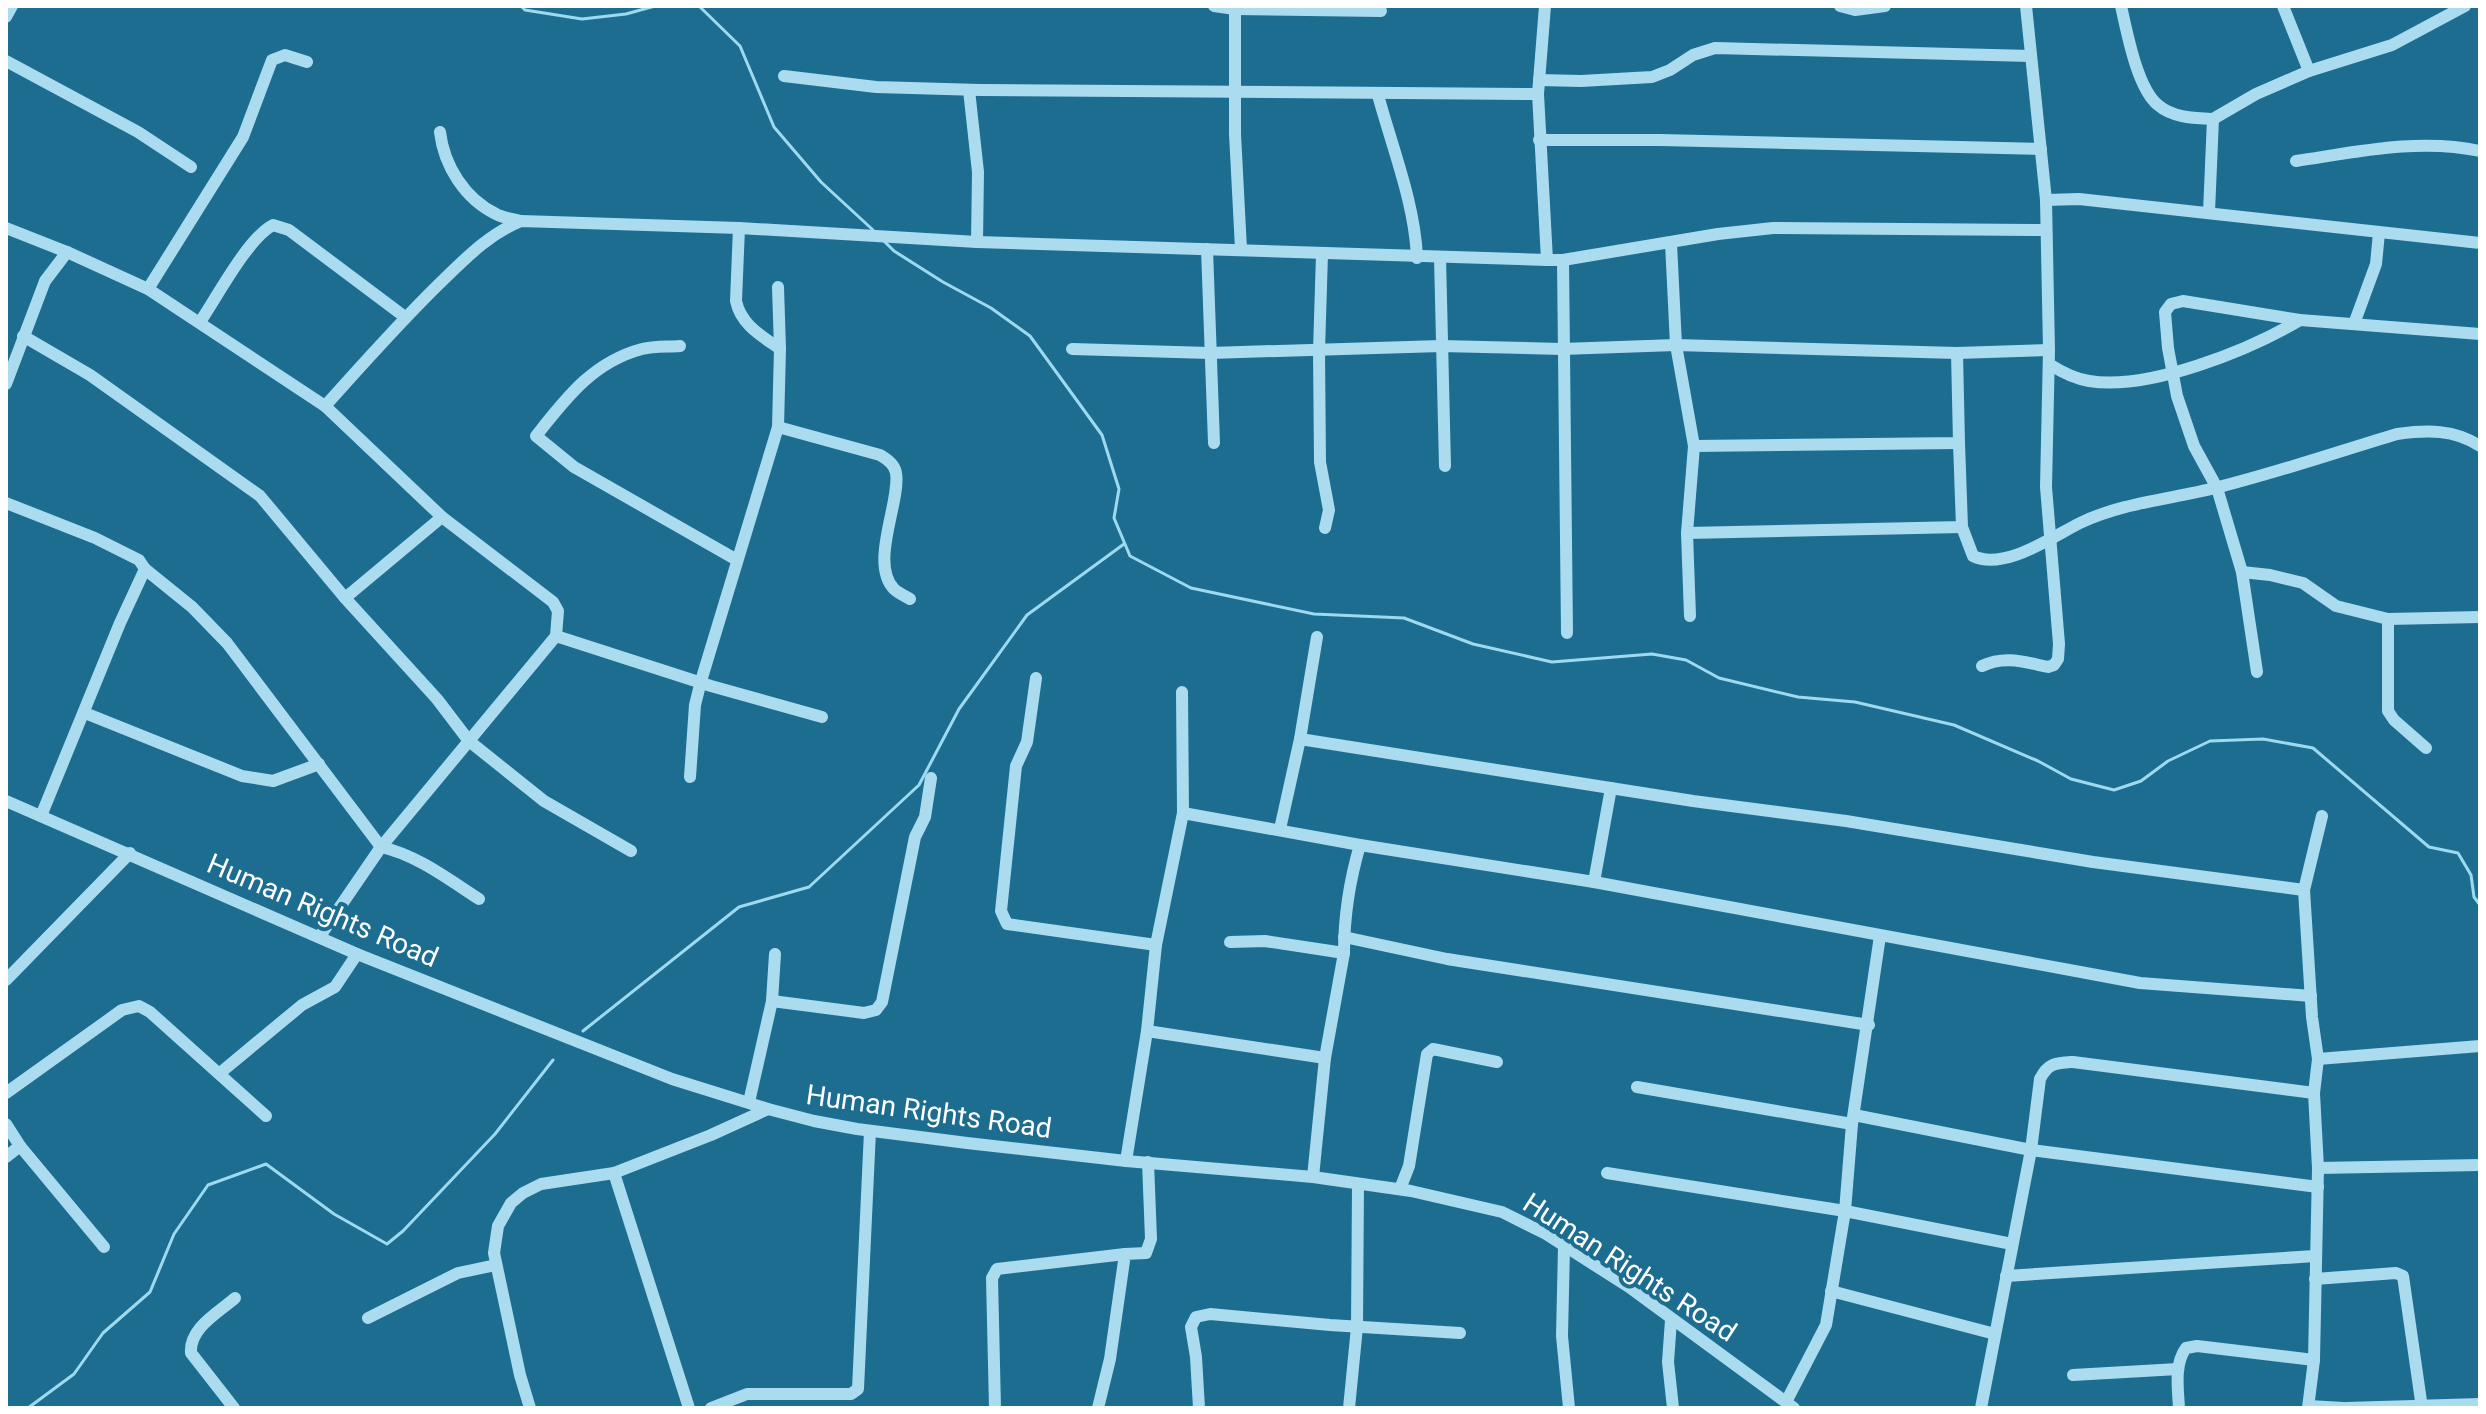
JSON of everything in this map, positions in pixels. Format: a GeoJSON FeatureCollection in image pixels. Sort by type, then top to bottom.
{"type":"FeatureCollection","features":[{"type":"Feature","properties":{"kind":"street"},"geometry":{"type":"LineString","coordinates":[[6,17],[12,6]]}},
{"type":"Feature","properties":{"kind":"street"},"geometry":{"type":"LineString","coordinates":[[1214,6],[1381,11]]}},
{"type":"Feature","properties":{"kind":"street"},"geometry":{"type":"LineString","coordinates":[[1545,6],[1538,94],[1547,260]]}},
{"type":"Feature","properties":{"kind":"street"},"geometry":{"type":"LineString","coordinates":[[1840,6],[1855,10],[1885,6]]}},
{"type":"Feature","properties":{"kind":"street"},"geometry":{"type":"LineString","coordinates":[[1982,666],[2006,658],[2048,667],[2058,659],[2059,644],[2050,541],[2046,434],[2049,350],[2046,200],[2026,6]]}},
{"type":"Feature","properties":{"kind":"street"},"geometry":{"type":"LineString","coordinates":[[2121,6],[2133,58],[2158,105],[2181,117],[2213,119],[2256,94],[2309,71],[2392,45],[2465,6]]}},
{"type":"Feature","properties":{"kind":"street"},"geometry":{"type":"LineString","coordinates":[[2283,6],[2309,71]]}},
{"type":"Feature","properties":{"kind":"street"},"geometry":{"type":"LineString","coordinates":[[1235,8],[1235,134],[1241,249]]}},
{"type":"Feature","properties":{"kind":"street"},"geometry":{"type":"LineString","coordinates":[[1539,80],[1652,77],[1693,55],[1715,48],[2031,56]]}},
{"type":"Feature","properties":{"kind":"street"},"geometry":{"type":"LineString","coordinates":[[148,289],[243,137],[272,60],[285,55],[307,62]]}},
{"type":"Feature","properties":{"kind":"street"},"geometry":{"type":"LineString","coordinates":[[6,61],[138,132],[191,167]]}},
{"type":"Feature","properties":{"kind":"street"},"geometry":{"type":"LineString","coordinates":[[784,76],[876,87],[969,90],[1538,94]]}},
{"type":"Feature","properties":{"kind":"street"},"geometry":{"type":"LineString","coordinates":[[969,90],[978,172],[977,242]]}},
{"type":"Feature","properties":{"kind":"street"},"geometry":{"type":"LineString","coordinates":[[1378,95],[1396,155],[1417,258]]}},
{"type":"Feature","properties":{"kind":"street"},"geometry":{"type":"LineString","coordinates":[[2209,212],[2213,119]]}},
{"type":"Feature","properties":{"kind":"street"},"geometry":{"type":"LineString","coordinates":[[440,132],[449,166],[470,195],[496,214],[521,221],[739,228],[977,242],[1547,260],[1773,228],[2046,230]]}},
{"type":"Feature","properties":{"kind":"street"},"geometry":{"type":"LineString","coordinates":[[1539,140],[2041,149]]}},
{"type":"Feature","properties":{"kind":"street"},"geometry":{"type":"LineString","coordinates":[[2296,161],[2404,146],[2450,145],[2480,151]]}},
{"type":"Feature","properties":{"kind":"street"},"geometry":{"type":"LineString","coordinates":[[2046,200],[2079,199],[2480,243]]}},
{"type":"Feature","properties":{"kind":"street"},"geometry":{"type":"LineString","coordinates":[[325,406],[405,317],[482,242],[500,229],[521,221]]}},
{"type":"Feature","properties":{"kind":"street"},"geometry":{"type":"LineString","coordinates":[[200,322],[252,244],[263,230],[273,225],[289,230],[405,317]]}},
{"type":"Feature","properties":{"kind":"street"},"geometry":{"type":"LineString","coordinates":[[6,228],[148,289],[325,406],[442,517],[553,602],[558,611],[556,636],[381,847],[320,936]]}},
{"type":"Feature","properties":{"kind":"street"},"geometry":{"type":"LineString","coordinates":[[739,228],[738,311],[746,324],[780,349]]}},
{"type":"Feature","properties":{"kind":"street"},"geometry":{"type":"LineString","coordinates":[[2354,324],[2376,264],[2379,233]]}},
{"type":"Feature","properties":{"kind":"street"},"geometry":{"type":"LineString","coordinates":[[1671,243],[1676,345],[1694,446],[1687,533],[1690,616]]}},
{"type":"Feature","properties":{"kind":"street"},"geometry":{"type":"LineString","coordinates":[[1207,249],[1214,443]]}},
{"type":"Feature","properties":{"kind":"street"},"geometry":{"type":"LineString","coordinates":[[6,384],[45,281],[67,252]]}},
{"type":"Feature","properties":{"kind":"street"},"geometry":{"type":"LineString","coordinates":[[1322,254],[1320,462],[1329,510],[1325,528]]}},
{"type":"Feature","properties":{"kind":"street"},"geometry":{"type":"LineString","coordinates":[[1440,257],[1445,466]]}},
{"type":"Feature","properties":{"kind":"street"},"geometry":{"type":"LineString","coordinates":[[1563,260],[1567,633]]}},
{"type":"Feature","properties":{"kind":"street"},"geometry":{"type":"LineString","coordinates":[[690,777],[695,705],[701,681],[778,427],[778,287]]}},
{"type":"Feature","properties":{"kind":"street"},"geometry":{"type":"LineString","coordinates":[[2257,672],[2242,572],[2217,488],[2194,446],[2173,374],[2165,312],[2171,304],[2183,301],[2300,320],[2480,334]]}},
{"type":"Feature","properties":{"kind":"street"},"geometry":{"type":"LineString","coordinates":[[2049,364],[2085,381],[2101,383],[2173,374],[2279,332],[2300,320]]}},
{"type":"Feature","properties":{"kind":"street"},"geometry":{"type":"LineString","coordinates":[[23,336],[90,375],[260,496],[345,598],[437,699],[469,741],[544,801],[631,851]]}},
{"type":"Feature","properties":{"kind":"street"},"geometry":{"type":"LineString","coordinates":[[1072,349],[1210,353],[1441,346],[1562,349],[1676,345],[1957,353],[2049,350]]}},
{"type":"Feature","properties":{"kind":"street"},"geometry":{"type":"LineString","coordinates":[[680,346],[643,349],[605,364],[578,383],[536,436],[574,467],[737,560]]}},
{"type":"Feature","properties":{"kind":"street"},"geometry":{"type":"LineString","coordinates":[[1957,353],[1962,527],[1973,556],[1980,560],[1999,559],[2050,541],[2081,522],[2122,509],[2217,488],[2397,434],[2452,432],[2480,446]]}},
{"type":"Feature","properties":{"kind":"street"},"geometry":{"type":"LineString","coordinates":[[778,427],[880,455],[890,461],[896,473],[885,546],[886,567],[894,589],[910,599]]}},
{"type":"Feature","properties":{"kind":"street"},"geometry":{"type":"LineString","coordinates":[[1694,446],[1959,443]]}},
{"type":"Feature","properties":{"kind":"street"},"geometry":{"type":"LineString","coordinates":[[6,503],[30,510],[139,560],[145,569],[192,607],[227,643],[381,847],[401,851],[479,899]]}},
{"type":"Feature","properties":{"kind":"street"},"geometry":{"type":"LineString","coordinates":[[345,598],[442,517]]}},
{"type":"Feature","properties":{"kind":"street"},"geometry":{"type":"LineString","coordinates":[[1687,533],[1962,527]]}},
{"type":"Feature","properties":{"kind":"street"},"geometry":{"type":"LineString","coordinates":[[41,816],[145,569]]}},
{"type":"Feature","properties":{"kind":"street"},"geometry":{"type":"LineString","coordinates":[[2242,572],[2303,583],[2336,606],[2388,619],[2480,617]]}},
{"type":"Feature","properties":{"kind":"street"},"geometry":{"type":"LineString","coordinates":[[2388,619],[2388,711],[2426,748]]}},
{"type":"Feature","properties":{"kind":"street"},"geometry":{"type":"LineString","coordinates":[[556,636],[822,717]]}},
{"type":"Feature","properties":{"kind":"street"},"geometry":{"type":"LineString","coordinates":[[1280,829],[1300,739],[1317,637]]}},
{"type":"Feature","properties":{"kind":"street"},"geometry":{"type":"LineString","coordinates":[[1036,678],[1027,742],[1016,766],[1001,911],[1003,919],[1007,924],[1156,945]]}},
{"type":"Feature","properties":{"kind":"street"},"geometry":{"type":"LineString","coordinates":[[1126,1161],[1147,1031],[1156,945],[1183,813],[1182,692]]}},
{"type":"Feature","properties":{"kind":"street"},"geometry":{"type":"LineString","coordinates":[[85,713],[242,776],[273,781],[319,764]]}},
{"type":"Feature","properties":{"kind":"street"},"geometry":{"type":"LineString","coordinates":[[1300,739],[1846,821],[2093,862],[2304,890]]}},
{"type":"Feature","properties":{"kind":"street"},"geometry":{"type":"LineString","coordinates":[[772,1001],[864,1013],[876,1010],[882,1002],[915,837],[925,817],[931,778]]}},
{"type":"Feature","properties":{"kind":"street"},"geometry":{"type":"LineString","coordinates":[[1594,882],[1611,788]]}},
{"type":"Feature","properties":{"kind":"street","name":"Human Rights Road"},"geometry":{"type":"LineString","coordinates":[[6,801],[357,954],[672,1079],[768,1109],[870,1131],[1126,1161],[1313,1177],[1400,1189],[1502,1212],[1546,1234],[1629,1287],[1790,1405]]}},
{"type":"Feature","properties":{"kind":"street"},"geometry":{"type":"LineString","coordinates":[[1183,813],[1594,882],[2140,983],[2311,996]]}},
{"type":"Feature","properties":{"kind":"street"},"geometry":{"type":"LineString","coordinates":[[2322,816],[2304,890],[2318,1059],[2314,1093],[2318,1168],[2314,1360],[2308,1407],[2480,1404]]}},
{"type":"Feature","properties":{"kind":"street"},"geometry":{"type":"LineString","coordinates":[[1313,1177],[1325,1058],[1344,953],[1354,866],[1360,845]]}},
{"type":"Feature","properties":{"kind":"street"},"geometry":{"type":"LineString","coordinates":[[6,980],[130,853]]}},
{"type":"Feature","properties":{"kind":"street"},"geometry":{"type":"LineString","coordinates":[[1790,1405],[1826,1325],[1845,1211],[1853,1119],[1880,936]]}},
{"type":"Feature","properties":{"kind":"street"},"geometry":{"type":"LineString","coordinates":[[1344,937],[1447,959],[1869,1025]]}},
{"type":"Feature","properties":{"kind":"street"},"geometry":{"type":"LineString","coordinates":[[1230,942],[1265,941],[1344,953]]}},
{"type":"Feature","properties":{"kind":"street"},"geometry":{"type":"LineString","coordinates":[[220,1073],[302,1005],[335,987],[357,954]]}},
{"type":"Feature","properties":{"kind":"street"},"geometry":{"type":"LineString","coordinates":[[749,1102],[772,1001],[775,954]]}},
{"type":"Feature","properties":{"kind":"street"},"geometry":{"type":"LineString","coordinates":[[6,1093],[122,1010],[139,1006],[150,1012],[266,1116]]}},
{"type":"Feature","properties":{"kind":"street"},"geometry":{"type":"LineString","coordinates":[[1147,1031],[1325,1058]]}},
{"type":"Feature","properties":{"kind":"street"},"geometry":{"type":"LineString","coordinates":[[2318,1059],[2480,1046]]}},
{"type":"Feature","properties":{"kind":"street"},"geometry":{"type":"LineString","coordinates":[[1400,1189],[1409,1166],[1427,1054],[1433,1049],[1497,1062]]}},
{"type":"Feature","properties":{"kind":"street"},"geometry":{"type":"LineString","coordinates":[[1981,1408],[2031,1150],[2040,1079],[2045,1068],[2056,1063],[2073,1062],[2314,1093]]}},
{"type":"Feature","properties":{"kind":"street"},"geometry":{"type":"LineString","coordinates":[[1637,1087],[1853,1119],[2031,1150],[2318,1187]]}},
{"type":"Feature","properties":{"kind":"street"},"geometry":{"type":"LineString","coordinates":[[530,1408],[494,1253],[498,1226],[511,1203],[541,1184],[614,1173],[768,1109]]}},
{"type":"Feature","properties":{"kind":"street"},"geometry":{"type":"LineString","coordinates":[[6,1124],[20,1146],[104,1247]]}},
{"type":"Feature","properties":{"kind":"street"},"geometry":{"type":"LineString","coordinates":[[711,1408],[747,1394],[851,1394],[858,1389],[870,1131]]}},
{"type":"Feature","properties":{"kind":"street"},"geometry":{"type":"LineString","coordinates":[[6,1157],[20,1146]]}},
{"type":"Feature","properties":{"kind":"street"},"geometry":{"type":"LineString","coordinates":[[995,1408],[992,1278],[997,1269],[1146,1253],[1151,1239],[1148,1162]]}},
{"type":"Feature","properties":{"kind":"street"},"geometry":{"type":"LineString","coordinates":[[2318,1168],[2480,1165]]}},
{"type":"Feature","properties":{"kind":"street"},"geometry":{"type":"LineString","coordinates":[[614,1173],[689,1408]]}},
{"type":"Feature","properties":{"kind":"street"},"geometry":{"type":"LineString","coordinates":[[1607,1173],[1845,1211],[2012,1244]]}},
{"type":"Feature","properties":{"kind":"street"},"geometry":{"type":"LineString","coordinates":[[1349,1408],[1357,1327],[1358,1184]]}},
{"type":"Feature","properties":{"kind":"street"},"geometry":{"type":"LineString","coordinates":[[1564,1247],[1562,1336],[1569,1408]]}},
{"type":"Feature","properties":{"kind":"street"},"geometry":{"type":"LineString","coordinates":[[1098,1408],[1110,1359],[1125,1254]]}},
{"type":"Feature","properties":{"kind":"street"},"geometry":{"type":"LineString","coordinates":[[2006,1276],[2315,1256]]}},
{"type":"Feature","properties":{"kind":"street"},"geometry":{"type":"LineString","coordinates":[[368,1318],[458,1273],[496,1265]]}},
{"type":"Feature","properties":{"kind":"street"},"geometry":{"type":"LineString","coordinates":[[2315,1279],[2396,1273],[2403,1276],[2422,1406]]}},
{"type":"Feature","properties":{"kind":"street"},"geometry":{"type":"LineString","coordinates":[[1831,1291],[1995,1334]]}},
{"type":"Feature","properties":{"kind":"street"},"geometry":{"type":"LineString","coordinates":[[234,1408],[191,1353],[190,1345],[199,1328],[235,1298]]}},
{"type":"Feature","properties":{"kind":"street"},"geometry":{"type":"LineString","coordinates":[[1199,1408],[1191,1327],[1196,1317],[1210,1314],[1460,1333]]}},
{"type":"Feature","properties":{"kind":"street"},"geometry":{"type":"LineString","coordinates":[[1671,1320],[1668,1362],[1673,1408]]}},
{"type":"Feature","properties":{"kind":"street"},"geometry":{"type":"LineString","coordinates":[[2179,1408],[2178,1369],[2186,1348],[2197,1346],[2314,1360]]}},
{"type":"Feature","properties":{"kind":"street"},"geometry":{"type":"LineString","coordinates":[[2073,1375],[2178,1369]]}},
{"type":"Feature","properties":{"kind":"waterway"},"geometry":{"type":"LineString","coordinates":[[521,6],[525,10],[582,19],[626,14],[655,6]]}},
{"type":"Feature","properties":{"kind":"waterway"},"geometry":{"type":"LineString","coordinates":[[699,6],[740,46],[774,127],[821,182],[873,230]]}},
{"type":"Feature","properties":{"kind":"waterway"},"geometry":{"type":"LineString","coordinates":[[884,241],[894,251],[991,308],[1030,336],[1102,435],[1119,489],[1114,518],[1130,556],[1191,588],[1314,614],[1404,618],[1473,644],[1552,662],[1652,654],[1686,660],[1719,678],[1798,697],[1855,702],[1954,725],[2038,761],[2071,779],[2114,790],[2141,781],[2168,761],[2210,741],[2263,739],[2313,748],[2429,847],[2458,853],[2471,875],[2474,897],[2480,905]]}},
{"type":"Feature","properties":{"kind":"waterway"},"geometry":{"type":"LineString","coordinates":[[583,1031],[739,907],[809,887],[919,785],[959,709],[1027,615],[1124,544]]}},
{"type":"Feature","properties":{"kind":"waterway"},"geometry":{"type":"LineString","coordinates":[[28,1408],[74,1374],[103,1333],[150,1292],[174,1234],[208,1185],[266,1164],[334,1214],[387,1244],[495,1134],[553,1060]]}}]}
